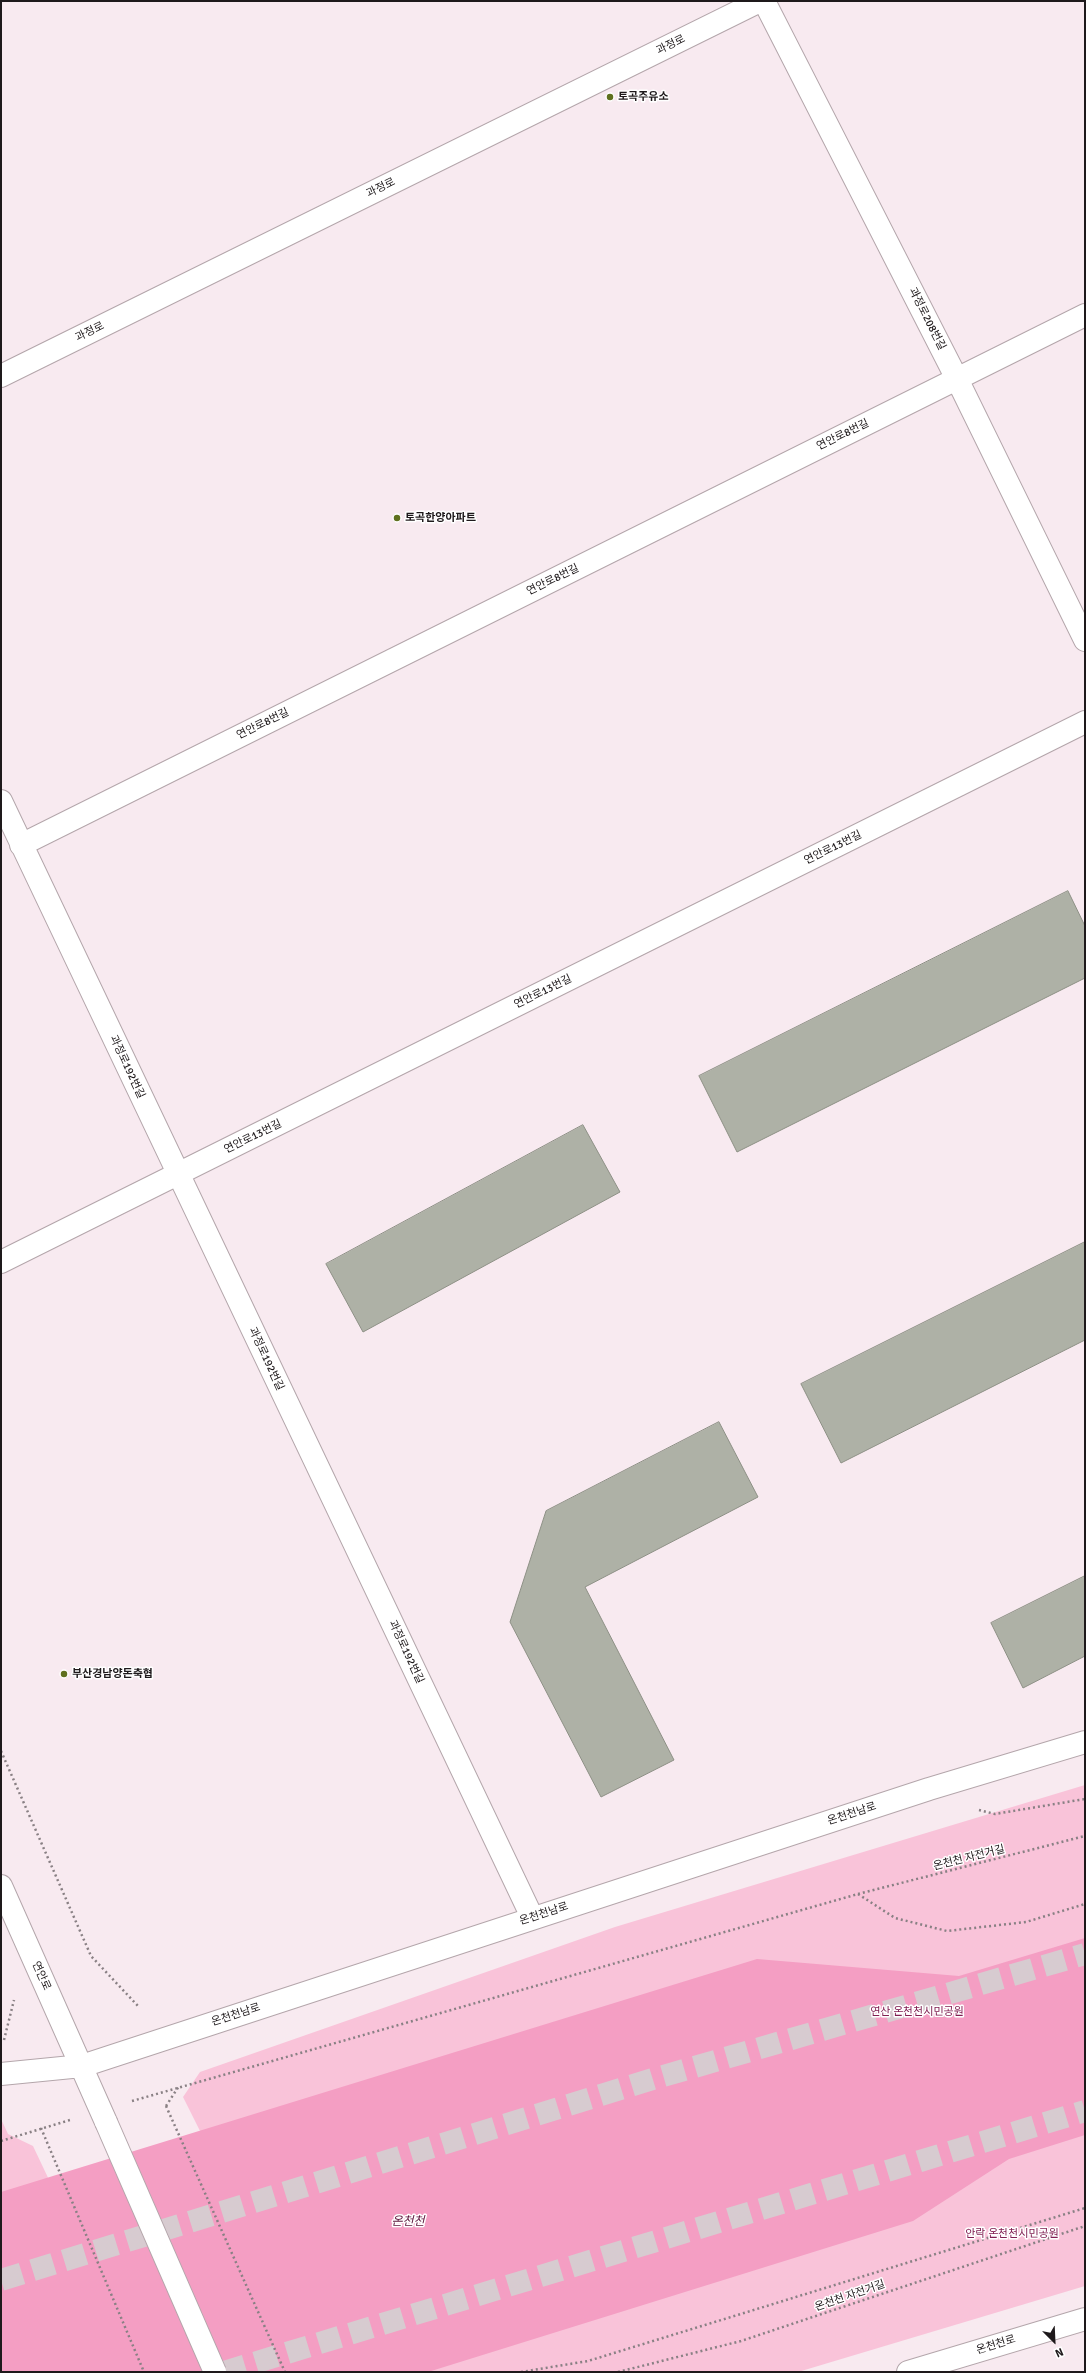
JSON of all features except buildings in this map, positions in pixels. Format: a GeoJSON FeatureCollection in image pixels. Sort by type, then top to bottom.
{"type":"FeatureCollection","features":[{"type":"Feature","properties":{"kind":"street","name":"과정로"},"geometry":{"type":"LineString","coordinates":[[1,376],[760,1]]}},
{"type":"Feature","properties":{"kind":"street","name":"과정로208번길"},"geometry":{"type":"LineString","coordinates":[[764,1],[957,379],[1085,640]]}},
{"type":"Feature","properties":{"kind":"street","name":"연안로8번길"},"geometry":{"type":"LineString","coordinates":[[21,844],[1085,315]]}},
{"type":"Feature","properties":{"kind":"street","name":"연안로13번길"},"geometry":{"type":"LineString","coordinates":[[1,1262],[1085,722]]}},
{"type":"Feature","properties":{"kind":"street","name":"과정로192번길"},"geometry":{"type":"LineString","coordinates":[[1,802],[532,1917]]}},
{"type":"Feature","properties":{"kind":"street","name":"온천천남로"},"geometry":{"type":"LineString","coordinates":[[1,2074],[82,2066],[532,1917],[929,1789],[1085,1742]]}},
{"type":"Feature","properties":{"kind":"street","name":"연안로"},"geometry":{"type":"LineString","coordinates":[[1,1886],[82,2066],[215,2372]]}},
{"type":"Feature","properties":{"kind":"street","name":"온천천로"},"geometry":{"type":"LineString","coordinates":[[908,2372],[1085,2319]]}},
{"type":"Feature","properties":{"kind":"path"},"geometry":{"type":"LineString","coordinates":[[1,1751],[91,1956],[138,2006]]}},
{"type":"Feature","properties":{"kind":"path"},"geometry":{"type":"LineString","coordinates":[[974,1809],[995,1814],[1085,1799]]}},
{"type":"Feature","properties":{"kind":"path","name":"온천천 자전거길"},"geometry":{"type":"LineString","coordinates":[[1,2140],[41,2128],[104,2116],[179,2086],[858,1894],[1085,1836]]}},
{"type":"Feature","properties":{"kind":"path"},"geometry":{"type":"LineString","coordinates":[[858,1894],[895,1918],[947,1930],[1026,1922],[1085,1904]]}},
{"type":"Feature","properties":{"kind":"path"},"geometry":{"type":"LineString","coordinates":[[4,2042],[15,1998]]}},
{"type":"Feature","properties":{"kind":"path"},"geometry":{"type":"LineString","coordinates":[[179,2086],[166,2106],[285,2372]]}},
{"type":"Feature","properties":{"kind":"path"},"geometry":{"type":"LineString","coordinates":[[41,2128],[144,2372]]}},
{"type":"Feature","properties":{"kind":"path"},"geometry":{"type":"LineString","coordinates":[[521,2372],[588,2361],[1085,2208]]}},
{"type":"Feature","properties":{"kind":"path","name":"온천천 자전거길"},"geometry":{"type":"LineString","coordinates":[[618,2372],[741,2341],[1085,2226]]}},
{"type":"Feature","properties":{"kind":"green space","name":"온천천"},"geometry":{"type":"Polygon","coordinates":[[[1085,1785],[1085,2286],[798,2372],[363,2372],[212,2155],[183,2097],[200,2072],[615,1927],[1085,1785]]]}},
{"type":"Feature","properties":{"kind":"green space"},"geometry":{"type":"Polygon","coordinates":[[[1,2119],[8,2134],[33,2146],[60,2203],[1,2222],[1,2119]]]}},
{"type":"Feature","properties":{"kind":"water","name":"온천천"},"geometry":{"type":"Polygon","coordinates":[[[1085,1938],[1085,2135],[1009,2159],[913,2221],[428,2372],[1,2372],[1,2192],[757,1959],[959,1976],[1085,1938]]]}},
{"type":"Feature","properties":{"kind":"tunnel"},"geometry":{"type":"LineString","coordinates":[[1,2280],[653,2079],[1085,1954]]}},
{"type":"Feature","properties":{"kind":"tunnel"},"geometry":{"type":"LineString","coordinates":[[224,2372],[1085,2111]]}},
{"type":"Feature","properties":{"kind":"place","name":"토곡주유소"},"geometry":{"type":"Point","coordinates":[610,97]}},
{"type":"Feature","properties":{"kind":"place","name":"토곡한양아파트"},"geometry":{"type":"Point","coordinates":[397,518]}},
{"type":"Feature","properties":{"kind":"place","name":"부산경남양돈축협"},"geometry":{"type":"Point","coordinates":[64,1674]}},
{"type":"Feature","properties":{"kind":"park label","name":"연산 온천천시민공원"},"geometry":{"type":"Point","coordinates":[917,2012]}},
{"type":"Feature","properties":{"kind":"park label","name":"안락 온천천시민공원"},"geometry":{"type":"Point","coordinates":[1012,2234]}}]}
